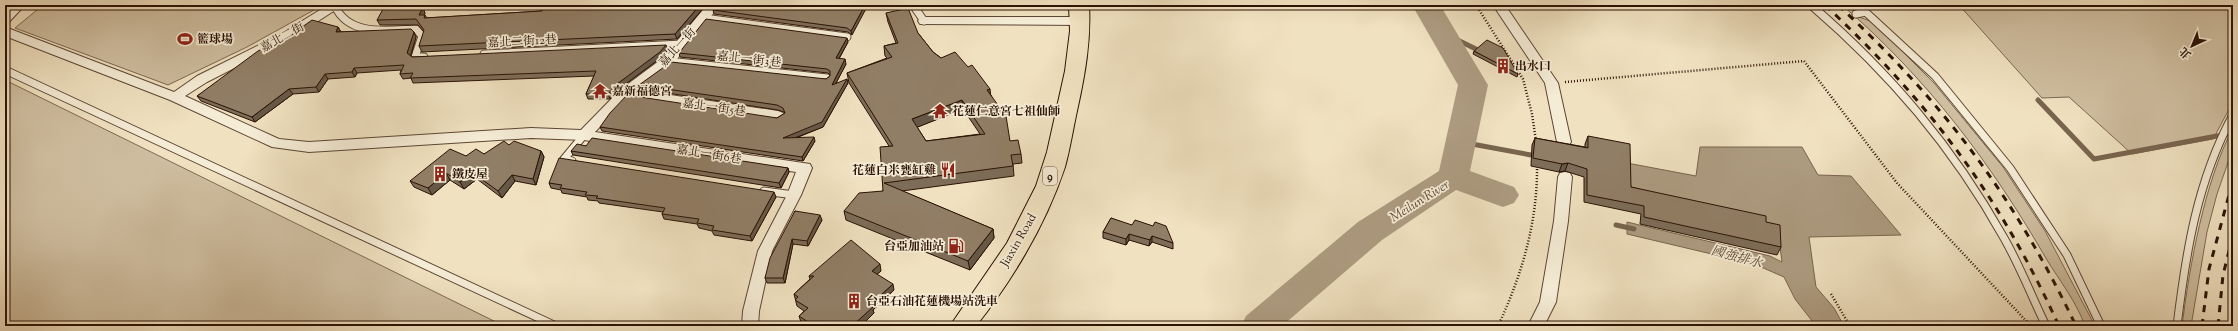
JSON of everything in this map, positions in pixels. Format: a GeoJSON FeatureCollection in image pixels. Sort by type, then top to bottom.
{"type":"FeatureCollection","features":[{"type":"Feature","properties":{"kind":"main road","name":"Jiaxin Road"},"geometry":{"type":"LineString","coordinates":[[962,326],[978,306],[1027,229],[1054,167],[1075,78],[1080,13]]}},
{"type":"Feature","properties":{"kind":"street"},"geometry":{"type":"LineString","coordinates":[[5,19],[19,5]]}},
{"type":"Feature","properties":{"kind":"street","name":"嘉北一街"},"geometry":{"type":"LineString","coordinates":[[584,135],[625,93],[668,61],[714,5]]}},
{"type":"Feature","properties":{"kind":"street"},"geometry":{"type":"LineString","coordinates":[[1499,5],[1551,83],[1564,142]]}},
{"type":"Feature","properties":{"kind":"street","name":"嘉北二街"},"geometry":{"type":"LineString","coordinates":[[175,97],[202,79],[247,57],[336,6]]}},
{"type":"Feature","properties":{"kind":"street"},"geometry":{"type":"LineString","coordinates":[[924,21],[1080,13]]}},
{"type":"Feature","properties":{"kind":"street"},"geometry":{"type":"LineString","coordinates":[[5,31],[175,97],[277,144],[309,147],[531,133],[584,135]]}},
{"type":"Feature","properties":{"kind":"street","name":"嘉北一街5巷"},"geometry":{"type":"LineString","coordinates":[[625,93],[778,116]]}},
{"type":"Feature","properties":{"kind":"street","name":"嘉北一街6巷"},"geometry":{"type":"LineString","coordinates":[[584,135],[805,168],[794,195]]}},
{"type":"Feature","properties":{"kind":"street"},"geometry":{"type":"LineString","coordinates":[[1536,326],[1548,302],[1561,221],[1565,177]]}},
{"type":"Feature","properties":{"kind":"street"},"geometry":{"type":"LineString","coordinates":[[750,326],[751,311],[765,251],[794,195]]}},
{"type":"Feature","properties":{"kind":"lane"},"geometry":{"type":"LineString","coordinates":[[844,5],[859,7]]}},
{"type":"Feature","properties":{"kind":"lane"},"geometry":{"type":"LineString","coordinates":[[913,5],[924,21]]}},
{"type":"Feature","properties":{"kind":"lane"},"geometry":{"type":"LineString","coordinates":[[1812,5],[1854,42],[1916,109],[1967,177],[2005,239],[2046,326]]}},
{"type":"Feature","properties":{"kind":"lane"},"geometry":{"type":"LineString","coordinates":[[1858,5],[1935,76],[2010,168],[2067,255],[2101,326]]}},
{"type":"Feature","properties":{"kind":"lane"},"geometry":{"type":"LineString","coordinates":[[336,6],[341,18],[352,26],[368,30],[416,29],[422,36],[415,57],[431,56]]}},
{"type":"Feature","properties":{"kind":"lane"},"geometry":{"type":"LineString","coordinates":[[1856,14],[1866,12]]}},
{"type":"Feature","properties":{"kind":"lane"},"geometry":{"type":"LineString","coordinates":[[704,18],[847,37]]}},
{"type":"Feature","properties":{"kind":"lane"},"geometry":{"type":"LineString","coordinates":[[1828,19],[1836,18]]}},
{"type":"Feature","properties":{"kind":"lane","name":"嘉北二街12巷"},"geometry":{"type":"LineString","coordinates":[[478,54],[682,44]]}},
{"type":"Feature","properties":{"kind":"lane","name":"嘉北一街3巷"},"geometry":{"type":"LineString","coordinates":[[668,61],[828,78]]}},
{"type":"Feature","properties":{"kind":"lane"},"geometry":{"type":"LineString","coordinates":[[5,70],[556,326]]}},
{"type":"Feature","properties":{"kind":"lane"},"geometry":{"type":"LineString","coordinates":[[2177,326],[2188,240],[2209,166],[2226,126],[2233,115]]}},
{"type":"Feature","properties":{"kind":"lane"},"geometry":{"type":"LineString","coordinates":[[579,162],[564,160],[584,135]]}},
{"type":"Feature","properties":{"kind":"lane"},"geometry":{"type":"LineString","coordinates":[[756,189],[794,195]]}},
{"type":"Feature","properties":{"kind":"path"},"geometry":{"type":"LineString","coordinates":[[1476,5],[1523,79],[1532,114],[1536,146]]}},
{"type":"Feature","properties":{"kind":"path"},"geometry":{"type":"LineString","coordinates":[[1551,83],[1804,61],[1830,97],[1876,153],[1897,183],[2031,326]]}},
{"type":"Feature","properties":{"kind":"path"},"geometry":{"type":"LineString","coordinates":[[1498,326],[1509,301],[1535,212],[1537,160]]}},
{"type":"Feature","properties":{"kind":"path"},"geometry":{"type":"LineString","coordinates":[[1831,294],[1850,326]]}},
{"type":"Feature","properties":{"kind":"shaded area"},"geometry":{"type":"Polygon","coordinates":[[[43,5],[323,5],[247,47],[168,85],[15,28],[43,5]]]}},
{"type":"Feature","properties":{"kind":"shaded area"},"geometry":{"type":"Polygon","coordinates":[[[1842,5],[1853,5],[1853,11],[1859,17],[1873,22],[1934,83],[2003,167],[2045,231],[2095,326],[2085,326],[2073,301],[2026,224],[1980,156],[1955,124],[1902,62],[1842,5]]]}},
{"type":"Feature","properties":{"kind":"shaded area"},"geometry":{"type":"Polygon","coordinates":[[[1959,5],[2233,5],[2233,102],[2213,139],[2132,154],[2069,97],[2042,98],[1959,5]]]}},
{"type":"Feature","properties":{"kind":"shaded area"},"geometry":{"type":"Polygon","coordinates":[[[5,80],[504,326],[5,326],[5,80]]]}},
{"type":"Feature","properties":{"kind":"shaded area"},"geometry":{"type":"Polygon","coordinates":[[[2233,128],[2233,148],[2217,194],[2207,232],[2191,326],[2182,326],[2189,277],[2206,198],[2214,173],[2233,128]]]}},
{"type":"Feature","properties":{"kind":"water"},"geometry":{"type":"Polygon","coordinates":[[[1700,147],[1802,147],[1818,175],[1851,176],[1901,235],[1809,237],[1816,287],[1834,308],[1844,326],[1816,326],[1795,299],[1784,277],[1754,264],[1627,234],[1627,222],[1770,256],[1782,262],[1778,231],[1627,194],[1627,163],[1696,176],[1700,147]]]}},
{"type":"Feature","properties":{"kind":"building"},"geometry":{"type":"Polygon","coordinates":[[[604,5],[700,5],[675,34],[419,46],[424,30],[416,19],[377,20],[383,9],[423,7],[419,15],[425,15],[424,18],[542,11],[543,9],[604,5]]]}},
{"type":"Feature","properties":{"kind":"building"},"geometry":{"type":"Polygon","coordinates":[[[717,5],[841,5],[860,8],[862,5],[865,5],[851,31],[847,28],[713,10],[717,5]]]}},
{"type":"Feature","properties":{"kind":"building"},"geometry":{"type":"Polygon","coordinates":[[[908,8],[918,33],[933,52],[941,58],[955,52],[968,67],[972,65],[990,89],[987,90],[1006,116],[1010,141],[1018,140],[1021,154],[1011,155],[1013,166],[884,183],[993,229],[968,261],[844,211],[859,193],[883,191],[880,147],[893,146],[847,73],[892,57],[884,46],[898,43],[886,13],[908,8]],[[962,100],[912,119],[926,141],[985,134],[962,100]]]}},
{"type":"Feature","properties":{"kind":"building"},"geometry":{"type":"Polygon","coordinates":[[[706,19],[847,38],[836,58],[845,59],[832,85],[847,79],[822,122],[783,138],[814,137],[802,157],[600,127],[610,113],[627,95],[777,118],[785,113],[783,108],[777,105],[639,85],[671,62],[826,79],[830,76],[830,71],[827,69],[679,53],[706,19]]]}},
{"type":"Feature","properties":{"kind":"building"},"geometry":{"type":"Polygon","coordinates":[[[312,20],[338,27],[336,32],[411,29],[414,32],[407,53],[412,57],[666,45],[660,52],[617,84],[608,94],[586,94],[596,71],[410,78],[413,73],[400,74],[404,65],[354,68],[352,72],[325,74],[316,87],[289,89],[252,117],[197,96],[258,51],[270,45],[277,45],[312,20]]]}},
{"type":"Feature","properties":{"kind":"building","name":"出水口"},"geometry":{"type":"Polygon","coordinates":[[[1487,40],[1503,48],[1518,74],[1474,51],[1487,40]]]}},
{"type":"Feature","properties":{"kind":"building"},"geometry":{"type":"Polygon","coordinates":[[[1588,136],[1630,144],[1631,187],[1766,216],[1766,222],[1780,225],[1781,247],[1644,217],[1644,206],[1587,195],[1587,169],[1568,163],[1562,164],[1533,158],[1535,138],[1588,148],[1588,136]]]}},
{"type":"Feature","properties":{"kind":"building"},"geometry":{"type":"Polygon","coordinates":[[[592,138],[788,168],[779,183],[571,151],[577,144],[586,146],[592,138]]]}},
{"type":"Feature","properties":{"kind":"building"},"geometry":{"type":"Polygon","coordinates":[[[504,141],[509,145],[514,141],[541,151],[533,179],[512,175],[498,191],[473,173],[460,182],[446,173],[428,188],[410,181],[450,149],[466,156],[476,149],[484,154],[504,141]]]}},
{"type":"Feature","properties":{"kind":"building"},"geometry":{"type":"Polygon","coordinates":[[[559,158],[774,192],[750,236],[712,230],[714,226],[697,223],[699,219],[662,214],[665,208],[596,198],[598,196],[585,195],[587,192],[560,188],[562,185],[549,183],[559,158]]]}},
{"type":"Feature","properties":{"kind":"building"},"geometry":{"type":"Polygon","coordinates":[[[795,211],[820,215],[807,241],[792,239],[783,278],[765,278],[770,258],[795,211]]]}},
{"type":"Feature","properties":{"kind":"building"},"geometry":{"type":"Polygon","coordinates":[[[1111,218],[1132,225],[1135,220],[1153,226],[1155,222],[1166,226],[1173,243],[1152,236],[1150,240],[1129,234],[1126,239],[1103,232],[1111,218]]]}},
{"type":"Feature","properties":{"kind":"building"},"geometry":{"type":"Polygon","coordinates":[[[851,240],[880,264],[872,271],[893,284],[870,305],[873,307],[852,326],[804,326],[808,322],[799,316],[808,308],[795,300],[798,297],[794,294],[814,276],[809,276],[851,240]]]}},
{"type":"Feature","properties":{"kind":"waterway","name":"Meilun River"},"geometry":{"type":"LineString","coordinates":[[1426,5],[1473,85],[1453,177]]}},
{"type":"Feature","properties":{"kind":"waterway"},"geometry":{"type":"LineString","coordinates":[[1443,33],[1478,50]]}},
{"type":"Feature","properties":{"kind":"waterway"},"geometry":{"type":"LineString","coordinates":[[2038,100],[2094,159],[2233,133]]}},
{"type":"Feature","properties":{"kind":"waterway"},"geometry":{"type":"LineString","coordinates":[[1461,142],[1531,155]]}},
{"type":"Feature","properties":{"kind":"waterway","name":"Meilun River"},"geometry":{"type":"LineString","coordinates":[[1258,326],[1370,231],[1453,177]]}},
{"type":"Feature","properties":{"kind":"waterway","name":"國強排水"},"geometry":{"type":"LineString","coordinates":[[1453,177],[1503,195]]}},
{"type":"Feature","properties":{"kind":"waterway","name":"國強排水"},"geometry":{"type":"LineString","coordinates":[[1616,225],[1634,229]]}},
{"type":"Feature","properties":{"kind":"railway"},"geometry":{"type":"LineString","coordinates":[[1825,5],[1897,78],[1959,153],[2012,234],[2059,326]]}},
{"type":"Feature","properties":{"kind":"railway"},"geometry":{"type":"LineString","coordinates":[[1838,5],[1911,78],[1944,115],[1974,154],[2028,235],[2076,326]]}},
{"type":"Feature","properties":{"kind":"railway"},"geometry":{"type":"LineString","coordinates":[[2202,326],[2209,269],[2233,180]]}},
{"type":"Feature","properties":{"kind":"railway"},"geometry":{"type":"LineString","coordinates":[[2218,326],[2223,275],[2233,235]]}},
{"type":"Feature","properties":{"kind":"place","name":"籃球場"},"geometry":{"type":"Point","coordinates":[185,39]}},
{"type":"Feature","properties":{"kind":"place","name":"出水口"},"geometry":{"type":"Point","coordinates":[1503,66]}},
{"type":"Feature","properties":{"kind":"place","name":"嘉新福德宮"},"geometry":{"type":"Point","coordinates":[600,91]}},
{"type":"Feature","properties":{"kind":"place","name":"花蓮仁意宮七祖仙師"},"geometry":{"type":"Point","coordinates":[940,111]}},
{"type":"Feature","properties":{"kind":"place","name":"花蓮白米甕缸雞"},"geometry":{"type":"Point","coordinates":[948,170]}},
{"type":"Feature","properties":{"kind":"place","name":"鐵皮屋"},"geometry":{"type":"Point","coordinates":[440,174]}},
{"type":"Feature","properties":{"kind":"place","name":"台亞加油站"},"geometry":{"type":"Point","coordinates":[956,246]}},
{"type":"Feature","properties":{"kind":"place","name":"台亞石油花蓮機場站洗車"},"geometry":{"type":"Point","coordinates":[854,301]}}]}
